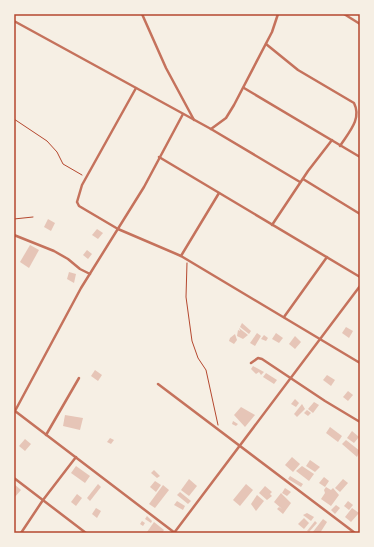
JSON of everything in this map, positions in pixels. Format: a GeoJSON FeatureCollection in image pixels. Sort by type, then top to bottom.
{"type":"FeatureCollection","features":[{"type":"Feature","properties":{"kind":"street"},"geometry":{"type":"LineString","coordinates":[[142,14],[166,68],[194,120]]}},
{"type":"Feature","properties":{"kind":"street"},"geometry":{"type":"LineString","coordinates":[[211,129],[226,118],[244,88],[266,44],[278,14]]}},
{"type":"Feature","properties":{"kind":"street"},"geometry":{"type":"LineString","coordinates":[[344,14],[360,24]]}},
{"type":"Feature","properties":{"kind":"street"},"geometry":{"type":"LineString","coordinates":[[14,22],[211,129],[300,182]]}},
{"type":"Feature","properties":{"kind":"street"},"geometry":{"type":"LineString","coordinates":[[266,44],[298,70],[354,102],[358,109],[356,120],[340,146]]}},
{"type":"Feature","properties":{"kind":"street"},"geometry":{"type":"LineString","coordinates":[[136,88],[86,177],[79,193],[77,202],[79,206],[118,229],[181,256],[321,338],[360,363]]}},
{"type":"Feature","properties":{"kind":"street"},"geometry":{"type":"LineString","coordinates":[[244,88],[360,157]]}},
{"type":"Feature","properties":{"kind":"street"},"geometry":{"type":"LineString","coordinates":[[183,114],[144,187],[90,274],[15,411],[175,533],[360,286]]}},
{"type":"Feature","properties":{"kind":"street"},"geometry":{"type":"LineString","coordinates":[[272,225],[300,182],[332,140]]}},
{"type":"Feature","properties":{"kind":"street"},"geometry":{"type":"LineString","coordinates":[[159,157],[360,277]]}},
{"type":"Feature","properties":{"kind":"street"},"geometry":{"type":"LineString","coordinates":[[303,179],[360,214]]}},
{"type":"Feature","properties":{"kind":"street"},"geometry":{"type":"LineString","coordinates":[[181,256],[219,193]]}},
{"type":"Feature","properties":{"kind":"street"},"geometry":{"type":"LineString","coordinates":[[14,235],[54,251],[90,274]]}},
{"type":"Feature","properties":{"kind":"street"},"geometry":{"type":"LineString","coordinates":[[284,317],[327,257]]}},
{"type":"Feature","properties":{"kind":"street"},"geometry":{"type":"LineString","coordinates":[[251,363],[258,358],[262,359],[360,422]]}},
{"type":"Feature","properties":{"kind":"street"},"geometry":{"type":"LineString","coordinates":[[46,435],[79,378]]}},
{"type":"Feature","properties":{"kind":"street"},"geometry":{"type":"LineString","coordinates":[[158,384],[355,533]]}},
{"type":"Feature","properties":{"kind":"street"},"geometry":{"type":"LineString","coordinates":[[22,533],[43,500],[76,457]]}},
{"type":"Feature","properties":{"kind":"street"},"geometry":{"type":"LineString","coordinates":[[14,478],[86,533]]}},
{"type":"Feature","properties":{"kind":"path"},"geometry":{"type":"LineString","coordinates":[[14,119],[52,146],[63,164],[68,169],[86,177]]}},
{"type":"Feature","properties":{"kind":"path"},"geometry":{"type":"LineString","coordinates":[[14,219],[33,217]]}},
{"type":"Feature","properties":{"kind":"path"},"geometry":{"type":"LineString","coordinates":[[187,260],[186,297],[192,341],[198,358],[206,370],[217,413],[218,429]]}},
{"type":"Feature","properties":{"kind":"building"},"geometry":{"type":"Polygon","coordinates":[[[48,219],[55,223],[51,231],[44,227],[48,219]]]}},
{"type":"Feature","properties":{"kind":"building"},"geometry":{"type":"Polygon","coordinates":[[[97,229],[103,233],[98,239],[92,235],[97,229]]]}},
{"type":"Feature","properties":{"kind":"building"},"geometry":{"type":"Polygon","coordinates":[[[30,245],[39,250],[29,268],[20,262],[30,245]]]}},
{"type":"Feature","properties":{"kind":"building"},"geometry":{"type":"Polygon","coordinates":[[[87,250],[92,254],[88,259],[83,255],[87,250]]]}},
{"type":"Feature","properties":{"kind":"building"},"geometry":{"type":"Polygon","coordinates":[[[69,272],[76,274],[74,283],[67,279],[69,272]]]}},
{"type":"Feature","properties":{"kind":"building"},"geometry":{"type":"Polygon","coordinates":[[[242,323],[251,331],[249,334],[240,327],[242,323]]]}},
{"type":"Feature","properties":{"kind":"building"},"geometry":{"type":"Polygon","coordinates":[[[346,327],[353,331],[349,338],[342,333],[346,327]]]}},
{"type":"Feature","properties":{"kind":"building"},"geometry":{"type":"Polygon","coordinates":[[[239,328],[248,335],[243,339],[237,336],[238,330],[240,331],[239,328]]]}},
{"type":"Feature","properties":{"kind":"building"},"geometry":{"type":"Polygon","coordinates":[[[257,333],[261,336],[255,346],[250,343],[257,333]]]}},
{"type":"Feature","properties":{"kind":"building"},"geometry":{"type":"Polygon","coordinates":[[[276,333],[283,338],[279,343],[272,339],[276,333]]]}},
{"type":"Feature","properties":{"kind":"building"},"geometry":{"type":"Polygon","coordinates":[[[235,334],[237,340],[234,344],[229,341],[235,334]]]}},
{"type":"Feature","properties":{"kind":"building"},"geometry":{"type":"Polygon","coordinates":[[[264,335],[268,338],[266,341],[261,339],[264,335]]]}},
{"type":"Feature","properties":{"kind":"building"},"geometry":{"type":"Polygon","coordinates":[[[295,336],[301,342],[295,349],[289,344],[295,336]]]}},
{"type":"Feature","properties":{"kind":"building"},"geometry":{"type":"Polygon","coordinates":[[[253,366],[264,372],[261,375],[259,372],[256,374],[251,369],[253,366]]]}},
{"type":"Feature","properties":{"kind":"building"},"geometry":{"type":"Polygon","coordinates":[[[95,370],[102,375],[98,381],[91,376],[95,370]]]}},
{"type":"Feature","properties":{"kind":"building"},"geometry":{"type":"Polygon","coordinates":[[[266,373],[277,380],[274,384],[263,377],[266,373]]]}},
{"type":"Feature","properties":{"kind":"building"},"geometry":{"type":"Polygon","coordinates":[[[327,375],[335,380],[331,386],[323,380],[327,375]]]}},
{"type":"Feature","properties":{"kind":"building"},"geometry":{"type":"Polygon","coordinates":[[[348,391],[353,395],[348,401],[343,397],[348,391]]]}},
{"type":"Feature","properties":{"kind":"building"},"geometry":{"type":"Polygon","coordinates":[[[295,399],[299,403],[296,407],[291,404],[295,399]]]}},
{"type":"Feature","properties":{"kind":"building"},"geometry":{"type":"Polygon","coordinates":[[[314,402],[319,405],[313,413],[308,409],[314,402]]]}},
{"type":"Feature","properties":{"kind":"building"},"geometry":{"type":"Polygon","coordinates":[[[302,404],[305,409],[297,417],[294,414],[302,404]]]}},
{"type":"Feature","properties":{"kind":"building"},"geometry":{"type":"Polygon","coordinates":[[[241,407],[255,415],[245,427],[234,415],[241,407]]]}},
{"type":"Feature","properties":{"kind":"building"},"geometry":{"type":"Polygon","coordinates":[[[307,410],[311,413],[308,416],[304,413],[307,410]]]}},
{"type":"Feature","properties":{"kind":"building"},"geometry":{"type":"Polygon","coordinates":[[[65,415],[83,418],[80,430],[63,426],[65,415]]]}},
{"type":"Feature","properties":{"kind":"building"},"geometry":{"type":"Polygon","coordinates":[[[233,421],[238,424],[236,426],[232,424],[233,421]]]}},
{"type":"Feature","properties":{"kind":"building"},"geometry":{"type":"Polygon","coordinates":[[[330,427],[342,436],[338,442],[326,433],[330,427]]]}},
{"type":"Feature","properties":{"kind":"building"},"geometry":{"type":"Polygon","coordinates":[[[352,431],[359,437],[354,443],[347,438],[352,431]]]}},
{"type":"Feature","properties":{"kind":"building"},"geometry":{"type":"Polygon","coordinates":[[[110,438],[114,440],[111,444],[107,442],[110,438]]]}},
{"type":"Feature","properties":{"kind":"building"},"geometry":{"type":"Polygon","coordinates":[[[25,439],[31,444],[25,451],[19,446],[25,439]]]}},
{"type":"Feature","properties":{"kind":"building"},"geometry":{"type":"Polygon","coordinates":[[[346,440],[360,451],[357,457],[342,444],[346,440]]]}},
{"type":"Feature","properties":{"kind":"building"},"geometry":{"type":"Polygon","coordinates":[[[292,457],[300,464],[293,472],[285,465],[292,457]]]}},
{"type":"Feature","properties":{"kind":"building"},"geometry":{"type":"Polygon","coordinates":[[[310,460],[320,467],[315,472],[306,466],[310,460]]]}},
{"type":"Feature","properties":{"kind":"building"},"geometry":{"type":"Polygon","coordinates":[[[76,466],[90,476],[85,483],[71,473],[76,466]]]}},
{"type":"Feature","properties":{"kind":"building"},"geometry":{"type":"Polygon","coordinates":[[[302,466],[314,474],[309,481],[296,471],[302,466]]]}},
{"type":"Feature","properties":{"kind":"building"},"geometry":{"type":"Polygon","coordinates":[[[154,470],[160,476],[157,478],[151,473],[154,470]]]}},
{"type":"Feature","properties":{"kind":"building"},"geometry":{"type":"Polygon","coordinates":[[[290,476],[303,484],[301,487],[288,479],[290,476]]]}},
{"type":"Feature","properties":{"kind":"building"},"geometry":{"type":"Polygon","coordinates":[[[324,477],[329,481],[325,487],[319,483],[324,477]]]}},
{"type":"Feature","properties":{"kind":"building"},"geometry":{"type":"Polygon","coordinates":[[[189,479],[197,486],[189,496],[181,490],[189,479]]]}},
{"type":"Feature","properties":{"kind":"building"},"geometry":{"type":"Polygon","coordinates":[[[343,479],[348,483],[340,492],[335,488],[343,479]]]}},
{"type":"Feature","properties":{"kind":"building"},"geometry":{"type":"Polygon","coordinates":[[[155,481],[161,485],[156,492],[150,487],[155,481]]]}},
{"type":"Feature","properties":{"kind":"building"},"geometry":{"type":"Polygon","coordinates":[[[14,484],[21,490],[14,498],[14,484]]]}},
{"type":"Feature","properties":{"kind":"building"},"geometry":{"type":"Polygon","coordinates":[[[98,484],[101,487],[90,501],[87,498],[98,484]]]}},
{"type":"Feature","properties":{"kind":"building"},"geometry":{"type":"Polygon","coordinates":[[[246,484],[253,490],[240,506],[233,500],[246,484]]]}},
{"type":"Feature","properties":{"kind":"building"},"geometry":{"type":"Polygon","coordinates":[[[163,485],[169,490],[155,508],[149,504],[163,485]]]}},
{"type":"Feature","properties":{"kind":"building"},"geometry":{"type":"Polygon","coordinates":[[[265,486],[272,492],[270,494],[272,496],[267,500],[259,493],[265,486]]]}},
{"type":"Feature","properties":{"kind":"building"},"geometry":{"type":"Polygon","coordinates":[[[326,487],[331,490],[333,488],[339,495],[331,506],[321,499],[325,493],[324,490],[326,487]]]}},
{"type":"Feature","properties":{"kind":"building"},"geometry":{"type":"Polygon","coordinates":[[[285,488],[291,492],[287,496],[282,493],[285,488]]]}},
{"type":"Feature","properties":{"kind":"building"},"geometry":{"type":"Polygon","coordinates":[[[180,492],[191,501],[188,504],[177,495],[180,492]]]}},
{"type":"Feature","properties":{"kind":"building"},"geometry":{"type":"Polygon","coordinates":[[[281,493],[291,503],[283,514],[277,509],[279,507],[282,509],[274,502],[281,493]]]}},
{"type":"Feature","properties":{"kind":"building"},"geometry":{"type":"Polygon","coordinates":[[[77,494],[82,498],[76,506],[71,502],[77,494]]]}},
{"type":"Feature","properties":{"kind":"building"},"geometry":{"type":"Polygon","coordinates":[[[257,495],[264,501],[256,511],[251,504],[257,495]]]}},
{"type":"Feature","properties":{"kind":"building"},"geometry":{"type":"Polygon","coordinates":[[[177,501],[185,506],[183,510],[174,505],[177,501]]]}},
{"type":"Feature","properties":{"kind":"building"},"geometry":{"type":"Polygon","coordinates":[[[348,501],[353,505],[349,510],[344,506],[348,501]]]}},
{"type":"Feature","properties":{"kind":"building"},"geometry":{"type":"Polygon","coordinates":[[[336,505],[340,508],[335,514],[331,510],[336,505]]]}},
{"type":"Feature","properties":{"kind":"building"},"geometry":{"type":"Polygon","coordinates":[[[96,508],[101,511],[97,518],[92,514],[96,508]]]}},
{"type":"Feature","properties":{"kind":"building"},"geometry":{"type":"Polygon","coordinates":[[[352,508],[359,513],[351,522],[345,517],[352,508]]]}},
{"type":"Feature","properties":{"kind":"building"},"geometry":{"type":"Polygon","coordinates":[[[307,513],[314,517],[311,521],[303,515],[307,513]]]}},
{"type":"Feature","properties":{"kind":"building"},"geometry":{"type":"Polygon","coordinates":[[[147,516],[152,521],[151,523],[145,519],[147,516]]]}},
{"type":"Feature","properties":{"kind":"building"},"geometry":{"type":"Polygon","coordinates":[[[304,518],[309,523],[304,529],[298,524],[304,518]]]}},
{"type":"Feature","properties":{"kind":"building"},"geometry":{"type":"Polygon","coordinates":[[[323,519],[327,522],[320,533],[312,533],[323,519]]]}},
{"type":"Feature","properties":{"kind":"building"},"geometry":{"type":"Polygon","coordinates":[[[142,521],[145,523],[143,526],[140,524],[142,521]]]}},
{"type":"Feature","properties":{"kind":"building"},"geometry":{"type":"Polygon","coordinates":[[[315,521],[317,523],[309,532],[307,531],[315,521]]]}},
{"type":"Feature","properties":{"kind":"building"},"geometry":{"type":"Polygon","coordinates":[[[154,522],[164,530],[162,533],[147,532],[154,522]]]}}]}
